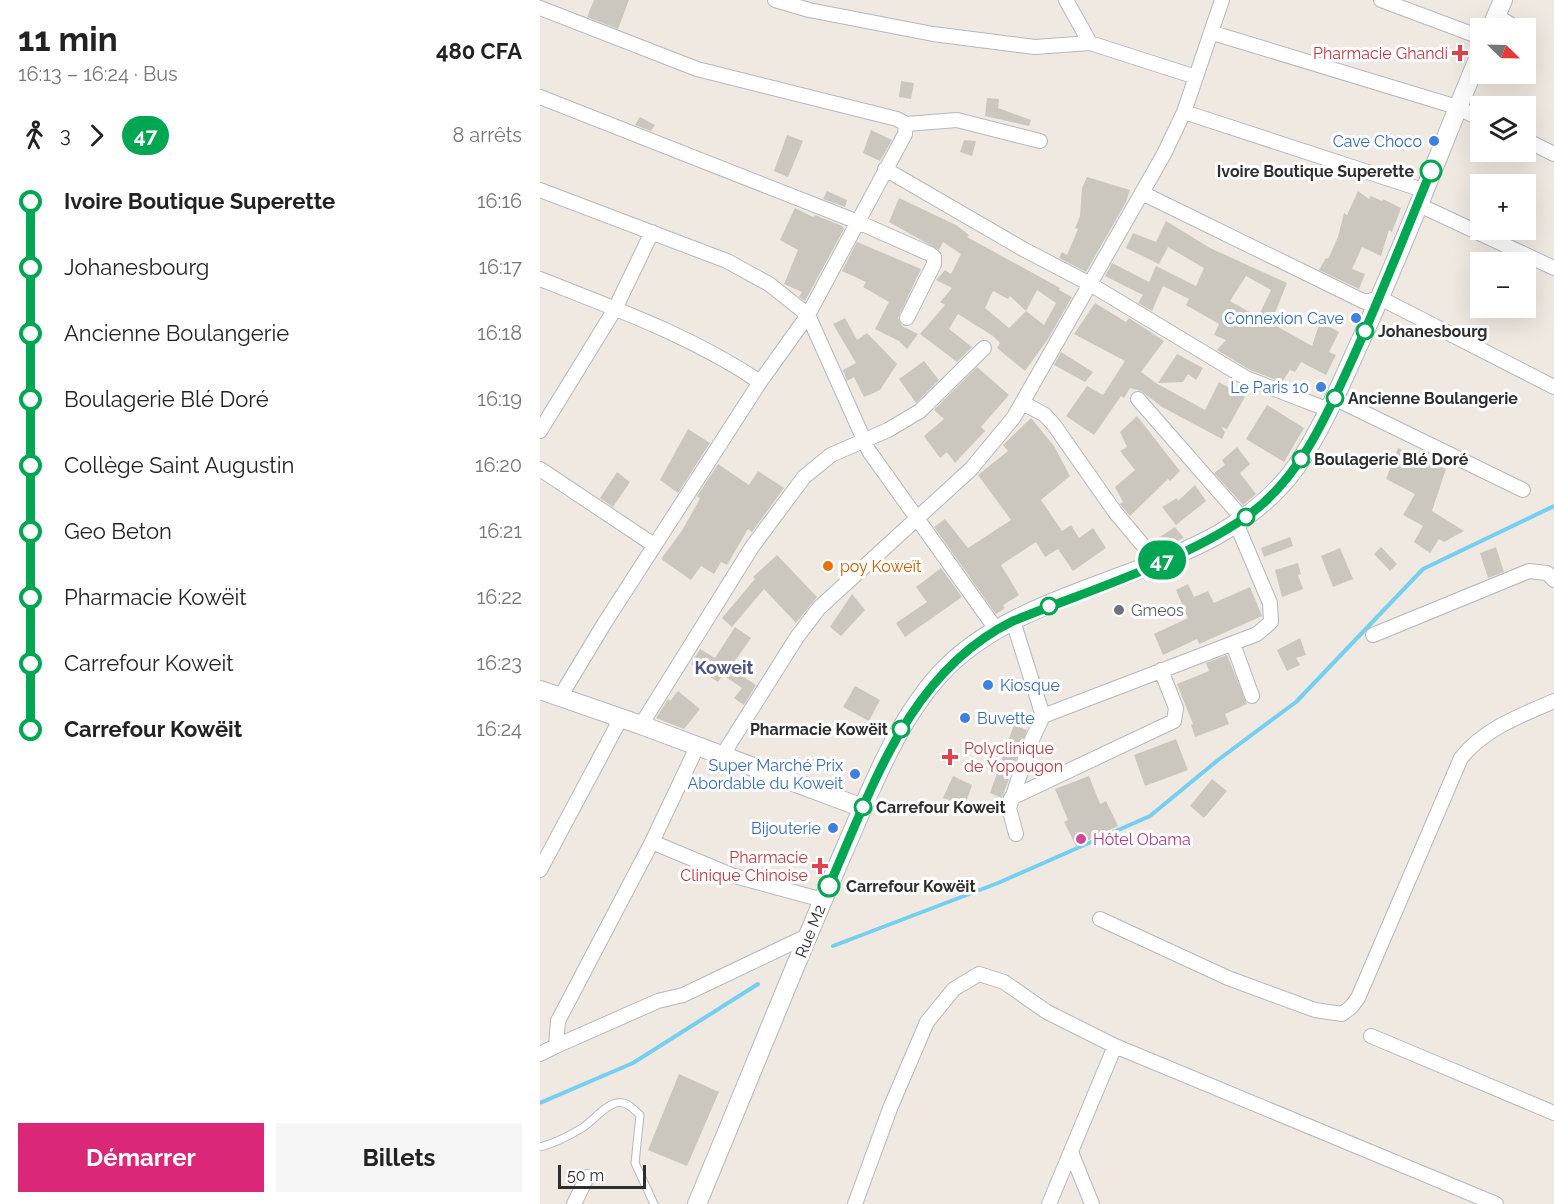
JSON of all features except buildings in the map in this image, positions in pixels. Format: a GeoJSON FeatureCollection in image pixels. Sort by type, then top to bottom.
{"type":"FeatureCollection","features":[{"type":"Feature","properties":{"kind":"street"},"geometry":{"type":"LineString","coordinates":[[775,0],[809,10],[933,34],[1035,47],[1090,43],[1196,77]]}},
{"type":"Feature","properties":{"kind":"street"},"geometry":{"type":"LineString","coordinates":[[1066,0],[1090,43]]}},
{"type":"Feature","properties":{"kind":"street"},"geometry":{"type":"LineString","coordinates":[[722,756],[807,623],[853,575],[971,468],[1014,417],[1142,193],[1184,112],[1213,33],[1222,0]]}},
{"type":"Feature","properties":{"kind":"street"},"geometry":{"type":"LineString","coordinates":[[1381,0],[1470,33]]}},
{"type":"Feature","properties":{"kind":"street"},"geometry":{"type":"LineString","coordinates":[[540,8],[697,69],[897,119],[906,124],[957,120],[1040,141]]}},
{"type":"Feature","properties":{"kind":"street"},"geometry":{"type":"LineString","coordinates":[[1213,33],[1457,107],[1470,114]]}},
{"type":"Feature","properties":{"kind":"street","name":"Rue M2"},"geometry":{"type":"LineString","coordinates":[[697,1204],[862,808],[901,730],[918,702],[954,660],[996,629],[1218,534],[1260,506],[1295,468],[1332,404],[1380,298],[1457,107],[1470,80]]}},
{"type":"Feature","properties":{"kind":"street"},"geometry":{"type":"LineString","coordinates":[[540,97],[858,222],[934,257],[934,264],[907,318]]}},
{"type":"Feature","properties":{"kind":"street"},"geometry":{"type":"LineString","coordinates":[[1184,112],[1420,197],[1554,268]]}},
{"type":"Feature","properties":{"kind":"street"},"geometry":{"type":"LineString","coordinates":[[560,697],[654,545],[760,382],[808,315],[905,134],[906,124]]}},
{"type":"Feature","properties":{"kind":"street"},"geometry":{"type":"LineString","coordinates":[[1536,145],[1554,154]]}},
{"type":"Feature","properties":{"kind":"street"},"geometry":{"type":"LineString","coordinates":[[885,169],[1023,249],[1089,284],[1246,378],[1332,404],[1523,490]]}},
{"type":"Feature","properties":{"kind":"street"},"geometry":{"type":"LineString","coordinates":[[540,190],[754,273],[808,315],[880,469],[918,518],[996,629]]}},
{"type":"Feature","properties":{"kind":"street"},"geometry":{"type":"LineString","coordinates":[[1142,193],[1365,302],[1380,298],[1554,387]]}},
{"type":"Feature","properties":{"kind":"street"},"geometry":{"type":"LineString","coordinates":[[540,431],[615,309],[652,232]]}},
{"type":"Feature","properties":{"kind":"street"},"geometry":{"type":"LineString","coordinates":[[540,279],[648,321],[689,340],[760,382]]}},
{"type":"Feature","properties":{"kind":"street"},"geometry":{"type":"LineString","coordinates":[[641,725],[716,603],[793,489],[831,455],[865,441],[920,411],[984,348]]}},
{"type":"Feature","properties":{"kind":"street"},"geometry":{"type":"LineString","coordinates":[[1042,716],[1233,644],[1265,629],[1271,622],[1272,611],[1239,521],[1138,399]]}},
{"type":"Feature","properties":{"kind":"street"},"geometry":{"type":"LineString","coordinates":[[1023,402],[1045,415],[1054,425],[1115,512],[1157,562]]}},
{"type":"Feature","properties":{"kind":"street"},"geometry":{"type":"LineString","coordinates":[[540,469],[654,545]]}},
{"type":"Feature","properties":{"kind":"street"},"geometry":{"type":"LineString","coordinates":[[1373,635],[1529,571],[1547,573],[1554,580]]}},
{"type":"Feature","properties":{"kind":"street"},"geometry":{"type":"LineString","coordinates":[[1013,621],[1042,716],[1011,798],[1010,817],[1016,834]]}},
{"type":"Feature","properties":{"kind":"street"},"geometry":{"type":"LineString","coordinates":[[1233,644],[1252,696]]}},
{"type":"Feature","properties":{"kind":"street"},"geometry":{"type":"LineString","coordinates":[[1011,798],[1174,721],[1176,708],[1161,670]]}},
{"type":"Feature","properties":{"kind":"street"},"geometry":{"type":"LineString","coordinates":[[540,690],[641,725],[862,808]]}},
{"type":"Feature","properties":{"kind":"street"},"geometry":{"type":"LineString","coordinates":[[1100,919],[1228,978],[1315,1010],[1342,1014],[1358,998],[1461,758],[1472,744],[1487,733],[1554,701]]}},
{"type":"Feature","properties":{"kind":"street"},"geometry":{"type":"LineString","coordinates":[[540,870],[621,718]]}},
{"type":"Feature","properties":{"kind":"street"},"geometry":{"type":"LineString","coordinates":[[556,1046],[558,1021],[652,842],[696,747]]}},
{"type":"Feature","properties":{"kind":"street"},"geometry":{"type":"LineString","coordinates":[[652,842],[731,875],[823,900]]}},
{"type":"Feature","properties":{"kind":"street"},"geometry":{"type":"LineString","coordinates":[[540,1054],[658,1001],[683,995],[808,935]]}},
{"type":"Feature","properties":{"kind":"street"},"geometry":{"type":"LineString","coordinates":[[855,1204],[891,1106],[927,1022],[954,989],[979,974],[992,977],[1047,1012],[1115,1046],[1496,1204]]}},
{"type":"Feature","properties":{"kind":"street"},"geometry":{"type":"LineString","coordinates":[[1371,1036],[1554,1113]]}},
{"type":"Feature","properties":{"kind":"street"},"geometry":{"type":"LineString","coordinates":[[1049,1204],[1115,1046]]}},
{"type":"Feature","properties":{"kind":"street"},"geometry":{"type":"LineString","coordinates":[[1071,1152],[1092,1204]]}},
{"type":"Feature","properties":{"kind":"street"},"geometry":{"type":"LineString","coordinates":[[574,1204],[587,1177]]}},
{"type":"Feature","properties":{"kind":"lane"},"geometry":{"type":"LineString","coordinates":[[540,1147],[555,1143],[583,1127],[614,1103],[623,1102],[640,1115],[635,1163],[654,1204]]}},
{"type":"Feature","properties":{"kind":"waterway"},"geometry":{"type":"LineString","coordinates":[[833,946],[998,883],[1150,816],[1218,760],[1296,702],[1423,569],[1554,506]]}},
{"type":"Feature","properties":{"kind":"waterway"},"geometry":{"type":"LineString","coordinates":[[540,1103],[633,1063],[758,984]]}},
{"type":"Feature","properties":{"kind":"bus line","name":"47"},"geometry":{"type":"LineString","coordinates":[[829,886],[862,808],[901,730],[918,702],[954,660],[996,629],[1182,552],[1218,534],[1260,506],[1295,468],[1329,410],[1380,298],[1431,171]]}},
{"type":"Feature","properties":{"kind":"place","name":"Pharmacie Ghandi"},"geometry":{"type":"Point","coordinates":[1460,53]}},
{"type":"Feature","properties":{"kind":"place","name":"Cave Choco"},"geometry":{"type":"Point","coordinates":[1434,141]}},
{"type":"Feature","properties":{"kind":"place","name":"Ivoire Boutique Superette"},"geometry":{"type":"Point","coordinates":[1431,171]}},
{"type":"Feature","properties":{"kind":"place","name":"Connexion Cave"},"geometry":{"type":"Point","coordinates":[1356,318]}},
{"type":"Feature","properties":{"kind":"place","name":"Johanesbourg"},"geometry":{"type":"Point","coordinates":[1365,331]}},
{"type":"Feature","properties":{"kind":"place","name":"Le Paris 10"},"geometry":{"type":"Point","coordinates":[1321,387]}},
{"type":"Feature","properties":{"kind":"place","name":"Ancienne Boulangerie"},"geometry":{"type":"Point","coordinates":[1335,398]}},
{"type":"Feature","properties":{"kind":"place","name":"Boulagerie Blé Doré"},"geometry":{"type":"Point","coordinates":[1301,459]}},
{"type":"Feature","properties":{"kind":"place","name":"poy Koweït"},"geometry":{"type":"Point","coordinates":[828,566]}},
{"type":"Feature","properties":{"kind":"place","name":"Gmeos"},"geometry":{"type":"Point","coordinates":[1119,610]}},
{"type":"Feature","properties":{"kind":"place","name":"Kiosque"},"geometry":{"type":"Point","coordinates":[988,685]}},
{"type":"Feature","properties":{"kind":"place","name":"Buvette"},"geometry":{"type":"Point","coordinates":[965,718]}},
{"type":"Feature","properties":{"kind":"place","name":"Pharmacie Kowëit"},"geometry":{"type":"Point","coordinates":[901,729]}},
{"type":"Feature","properties":{"kind":"place","name":"Polyclinique de Yopougon"},"geometry":{"type":"Point","coordinates":[950,757]}},
{"type":"Feature","properties":{"kind":"place","name":"Super Marché Prix Abordable du Koweit"},"geometry":{"type":"Point","coordinates":[855,774]}},
{"type":"Feature","properties":{"kind":"place","name":"Carrefour Koweit"},"geometry":{"type":"Point","coordinates":[863,807]}},
{"type":"Feature","properties":{"kind":"place","name":"Bijouterie"},"geometry":{"type":"Point","coordinates":[833,828]}},
{"type":"Feature","properties":{"kind":"place","name":"Hôtel Obama"},"geometry":{"type":"Point","coordinates":[1081,839]}},
{"type":"Feature","properties":{"kind":"place","name":"Pharmacie Clinique Chinoise"},"geometry":{"type":"Point","coordinates":[820,866]}},
{"type":"Feature","properties":{"kind":"place","name":"Carrefour Kowëit"},"geometry":{"type":"Point","coordinates":[829,886]}},
{"type":"Feature","properties":{"kind":"district","name":"Koweit"},"geometry":{"type":"Point","coordinates":[724,668]}}]}
